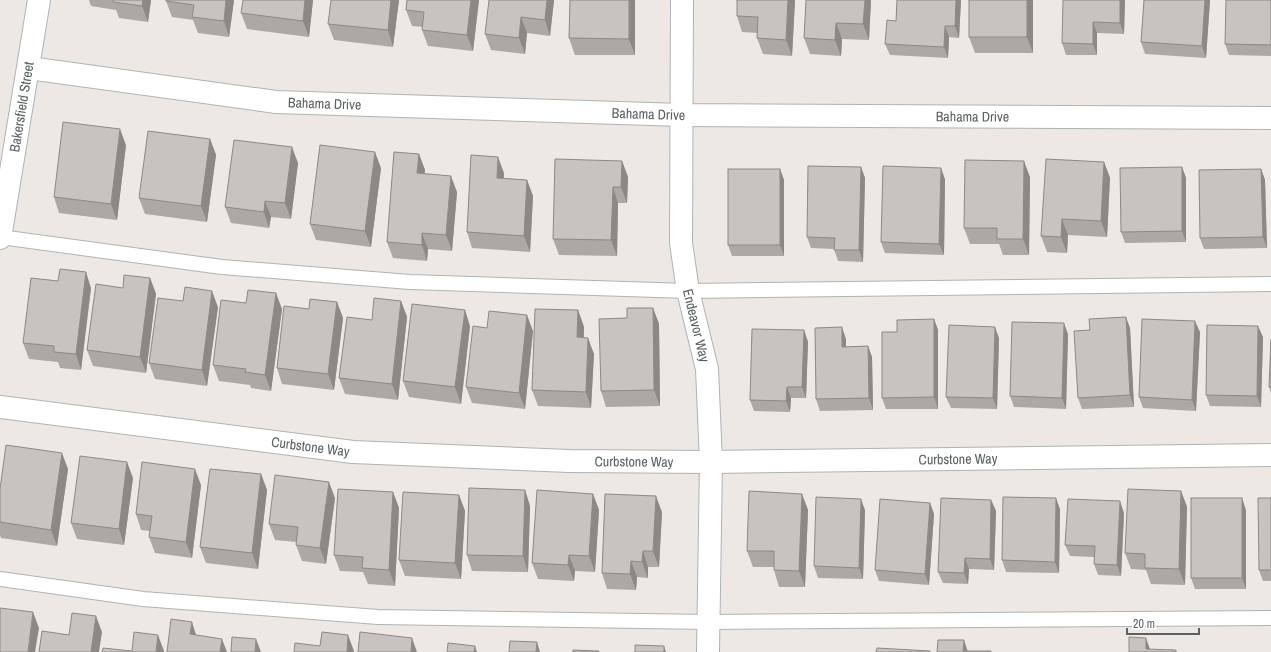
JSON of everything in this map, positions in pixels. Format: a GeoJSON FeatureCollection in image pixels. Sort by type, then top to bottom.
{"type":"FeatureCollection","features":[{"type":"Feature","properties":{"kind":"street","name":"Bakersfield Street"},"geometry":{"type":"LineString","coordinates":[[0,237],[40,0]]}},
{"type":"Feature","properties":{"kind":"street","name":"Endeavor Way"},"geometry":{"type":"LineString","coordinates":[[682,0],[681,243],[688,291],[707,369],[711,462],[708,652]]}},
{"type":"Feature","properties":{"kind":"street","name":"Bahama Drive"},"geometry":{"type":"LineString","coordinates":[[29,68],[276,102],[682,115],[1271,118]]}},
{"type":"Feature","properties":{"kind":"street","name":"Curbstone Way"},"geometry":{"type":"LineString","coordinates":[[0,407],[353,452],[569,461],[711,462],[1271,455]]}},
{"type":"Feature","properties":{"kind":"lane"},"geometry":{"type":"LineString","coordinates":[[0,237],[222,267],[410,282],[688,291],[1271,284]]}},
{"type":"Feature","properties":{"kind":"lane"},"geometry":{"type":"LineString","coordinates":[[0,579],[143,599],[378,617],[709,622],[1271,618]]}},
{"type":"Feature","properties":{"kind":"building"},"geometry":{"type":"Polygon","coordinates":[[[113,0],[143,0],[142,6],[113,2],[113,0]]]}},
{"type":"Feature","properties":{"kind":"building"},"geometry":{"type":"Polygon","coordinates":[[[166,0],[226,0],[224,21],[192,17],[194,5],[166,0]]]}},
{"type":"Feature","properties":{"kind":"building"},"geometry":{"type":"Polygon","coordinates":[[[243,0],[305,0],[303,21],[241,13],[243,0]]]}},
{"type":"Feature","properties":{"kind":"building"},"geometry":{"type":"Polygon","coordinates":[[[331,0],[391,0],[388,30],[328,24],[331,0]]]}},
{"type":"Feature","properties":{"kind":"building"},"geometry":{"type":"Polygon","coordinates":[[[407,0],[471,0],[467,35],[422,30],[424,12],[406,10],[407,0]]]}},
{"type":"Feature","properties":{"kind":"building"},"geometry":{"type":"Polygon","coordinates":[[[489,0],[547,0],[545,20],[521,17],[519,38],[485,34],[489,0]]]}},
{"type":"Feature","properties":{"kind":"building"},"geometry":{"type":"Polygon","coordinates":[[[570,0],[629,0],[629,39],[569,38],[570,0]]]}},
{"type":"Feature","properties":{"kind":"building"},"geometry":{"type":"Polygon","coordinates":[[[737,0],[788,0],[786,40],[757,38],[758,17],[737,16],[737,0]]]}},
{"type":"Feature","properties":{"kind":"building"},"geometry":{"type":"Polygon","coordinates":[[[806,0],[865,0],[863,24],[836,23],[835,40],[804,38],[806,0]]]}},
{"type":"Feature","properties":{"kind":"building"},"geometry":{"type":"Polygon","coordinates":[[[897,0],[956,0],[955,26],[945,26],[944,47],[885,44],[887,20],[896,21],[897,0]]]}},
{"type":"Feature","properties":{"kind":"building"},"geometry":{"type":"Polygon","coordinates":[[[969,0],[1027,0],[1027,37],[969,37],[969,0]]]}},
{"type":"Feature","properties":{"kind":"building"},"geometry":{"type":"Polygon","coordinates":[[[1063,0],[1120,0],[1120,23],[1093,22],[1093,44],[1062,43],[1063,0]]]}},
{"type":"Feature","properties":{"kind":"building"},"geometry":{"type":"Polygon","coordinates":[[[1144,0],[1205,0],[1202,46],[1141,42],[1144,0]]]}},
{"type":"Feature","properties":{"kind":"building"},"geometry":{"type":"Polygon","coordinates":[[[1226,0],[1271,0],[1271,45],[1225,44],[1226,0]]]}},
{"type":"Feature","properties":{"kind":"building"},"geometry":{"type":"Polygon","coordinates":[[[63,122],[120,129],[111,204],[54,197],[63,122]]]}},
{"type":"Feature","properties":{"kind":"building"},"geometry":{"type":"Polygon","coordinates":[[[148,131],[210,139],[201,206],[139,198],[148,131]]]}},
{"type":"Feature","properties":{"kind":"building"},"geometry":{"type":"Polygon","coordinates":[[[234,140],[292,147],[285,203],[265,201],[264,212],[225,207],[234,140]]]}},
{"type":"Feature","properties":{"kind":"building"},"geometry":{"type":"Polygon","coordinates":[[[320,145],[375,152],[365,231],[310,224],[320,145]]]}},
{"type":"Feature","properties":{"kind":"building"},"geometry":{"type":"Polygon","coordinates":[[[394,152],[419,154],[417,173],[451,176],[446,235],[422,233],[422,245],[387,242],[394,152]]]}},
{"type":"Feature","properties":{"kind":"building"},"geometry":{"type":"Polygon","coordinates":[[[471,155],[498,157],[497,178],[527,180],[524,236],[467,232],[471,155]]]}},
{"type":"Feature","properties":{"kind":"building"},"geometry":{"type":"Polygon","coordinates":[[[555,159],[622,161],[621,187],[613,187],[611,240],[553,239],[555,159]]]}},
{"type":"Feature","properties":{"kind":"building"},"geometry":{"type":"Polygon","coordinates":[[[1046,159],[1104,162],[1101,221],[1062,219],[1061,237],[1041,236],[1046,159]]]}},
{"type":"Feature","properties":{"kind":"building"},"geometry":{"type":"Polygon","coordinates":[[[965,160],[1024,161],[1023,239],[997,239],[997,228],[964,228],[965,160]]]}},
{"type":"Feature","properties":{"kind":"building"},"geometry":{"type":"Polygon","coordinates":[[[808,166],[861,167],[859,250],[834,250],[835,238],[807,237],[808,166]]]}},
{"type":"Feature","properties":{"kind":"building"},"geometry":{"type":"Polygon","coordinates":[[[883,166],[941,168],[939,244],[881,242],[883,166]]]}},
{"type":"Feature","properties":{"kind":"building"},"geometry":{"type":"Polygon","coordinates":[[[1182,167],[1182,231],[1121,232],[1120,168],[1182,167]]]}},
{"type":"Feature","properties":{"kind":"building"},"geometry":{"type":"Polygon","coordinates":[[[728,169],[780,169],[780,245],[728,245],[728,169]]]}},
{"type":"Feature","properties":{"kind":"building"},"geometry":{"type":"Polygon","coordinates":[[[1261,169],[1263,237],[1200,238],[1199,170],[1261,169]]]}},
{"type":"Feature","properties":{"kind":"building"},"geometry":{"type":"Polygon","coordinates":[[[60,269],[86,272],[76,354],[54,352],[54,346],[23,343],[31,278],[58,281],[60,269]]]}},
{"type":"Feature","properties":{"kind":"building"},"geometry":{"type":"Polygon","coordinates":[[[124,275],[150,278],[140,357],[87,350],[96,284],[123,288],[124,275]]]}},
{"type":"Feature","properties":{"kind":"building"},"geometry":{"type":"Polygon","coordinates":[[[185,287],[212,291],[202,370],[149,363],[158,298],[183,301],[185,287]]]}},
{"type":"Feature","properties":{"kind":"building"},"geometry":{"type":"Polygon","coordinates":[[[248,290],[276,293],[265,375],[245,372],[246,369],[213,365],[221,300],[246,303],[248,290]]]}},
{"type":"Feature","properties":{"kind":"building"},"geometry":{"type":"Polygon","coordinates":[[[374,298],[401,301],[392,384],[339,378],[347,317],[372,320],[374,298]]]}},
{"type":"Feature","properties":{"kind":"building"},"geometry":{"type":"Polygon","coordinates":[[[310,299],[337,302],[328,374],[277,368],[284,306],[309,309],[310,299]]]}},
{"type":"Feature","properties":{"kind":"building"},"geometry":{"type":"Polygon","coordinates":[[[412,304],[465,310],[455,387],[403,381],[412,304]]]}},
{"type":"Feature","properties":{"kind":"building"},"geometry":{"type":"Polygon","coordinates":[[[627,308],[653,308],[654,390],[601,391],[599,319],[627,318],[627,308]]]}},
{"type":"Feature","properties":{"kind":"building"},"geometry":{"type":"Polygon","coordinates":[[[535,309],[578,310],[577,337],[588,338],[586,392],[532,390],[535,309]]]}},
{"type":"Feature","properties":{"kind":"building"},"geometry":{"type":"Polygon","coordinates":[[[489,311],[527,315],[519,393],[466,387],[473,326],[487,328],[489,311]]]}},
{"type":"Feature","properties":{"kind":"building"},"geometry":{"type":"Polygon","coordinates":[[[1126,317],[1130,395],[1078,398],[1074,331],[1090,330],[1089,319],[1126,317]]]}},
{"type":"Feature","properties":{"kind":"building"},"geometry":{"type":"Polygon","coordinates":[[[934,319],[934,397],[882,398],[882,332],[897,332],[897,320],[934,319]]]}},
{"type":"Feature","properties":{"kind":"building"},"geometry":{"type":"Polygon","coordinates":[[[1142,319],[1195,321],[1192,400],[1139,397],[1142,319]]]}},
{"type":"Feature","properties":{"kind":"building"},"geometry":{"type":"Polygon","coordinates":[[[1012,322],[1064,323],[1062,398],[1010,396],[1012,322]]]}},
{"type":"Feature","properties":{"kind":"building"},"geometry":{"type":"Polygon","coordinates":[[[949,325],[995,327],[993,398],[946,397],[949,325]]]}},
{"type":"Feature","properties":{"kind":"building"},"geometry":{"type":"Polygon","coordinates":[[[1207,325],[1258,326],[1257,396],[1206,395],[1207,325]]]}},
{"type":"Feature","properties":{"kind":"building"},"geometry":{"type":"Polygon","coordinates":[[[842,327],[842,347],[868,346],[869,398],[816,399],[815,328],[842,327]]]}},
{"type":"Feature","properties":{"kind":"building"},"geometry":{"type":"Polygon","coordinates":[[[752,329],[804,330],[802,387],[787,387],[786,401],[750,400],[752,329]]]}},
{"type":"Feature","properties":{"kind":"building"},"geometry":{"type":"Polygon","coordinates":[[[1271,339],[1271,387],[1269,387],[1271,339]]]}},
{"type":"Feature","properties":{"kind":"building"},"geometry":{"type":"Polygon","coordinates":[[[6,445],[62,453],[51,530],[0,522],[0,489],[6,445]]]}},
{"type":"Feature","properties":{"kind":"building"},"geometry":{"type":"Polygon","coordinates":[[[80,456],[127,462],[119,529],[71,523],[80,456]]]}},
{"type":"Feature","properties":{"kind":"building"},"geometry":{"type":"Polygon","coordinates":[[[142,462],[195,469],[186,542],[149,537],[152,516],[136,514],[142,462]]]}},
{"type":"Feature","properties":{"kind":"building"},"geometry":{"type":"Polygon","coordinates":[[[210,469],[261,474],[252,553],[200,547],[210,469]]]}},
{"type":"Feature","properties":{"kind":"building"},"geometry":{"type":"Polygon","coordinates":[[[275,475],[329,482],[320,548],[296,545],[298,527],[269,524],[275,475]]]}},
{"type":"Feature","properties":{"kind":"building"},"geometry":{"type":"Polygon","coordinates":[[[469,488],[525,490],[523,556],[467,555],[469,488]]]}},
{"type":"Feature","properties":{"kind":"building"},"geometry":{"type":"Polygon","coordinates":[[[338,489],[393,492],[389,570],[362,568],[363,557],[334,555],[338,489]]]}},
{"type":"Feature","properties":{"kind":"building"},"geometry":{"type":"Polygon","coordinates":[[[1128,489],[1181,491],[1179,569],[1145,568],[1145,554],[1125,553],[1128,489]]]}},
{"type":"Feature","properties":{"kind":"building"},"geometry":{"type":"Polygon","coordinates":[[[537,490],[593,494],[589,556],[569,555],[568,565],[532,563],[537,490]]]}},
{"type":"Feature","properties":{"kind":"building"},"geometry":{"type":"Polygon","coordinates":[[[749,491],[802,494],[799,571],[774,570],[774,551],[747,551],[749,491]]]}},
{"type":"Feature","properties":{"kind":"building"},"geometry":{"type":"Polygon","coordinates":[[[403,492],[459,495],[455,563],[399,560],[403,492]]]}},
{"type":"Feature","properties":{"kind":"building"},"geometry":{"type":"Polygon","coordinates":[[[605,494],[656,496],[653,551],[643,551],[642,562],[631,561],[630,574],[602,573],[605,494]]]}},
{"type":"Feature","properties":{"kind":"building"},"geometry":{"type":"Polygon","coordinates":[[[816,497],[861,499],[859,568],[814,566],[816,497]]]}},
{"type":"Feature","properties":{"kind":"building"},"geometry":{"type":"Polygon","coordinates":[[[1003,497],[1056,498],[1055,562],[1002,560],[1003,497]]]}},
{"type":"Feature","properties":{"kind":"building"},"geometry":{"type":"Polygon","coordinates":[[[941,498],[991,500],[990,559],[965,558],[964,573],[938,572],[941,498]]]}},
{"type":"Feature","properties":{"kind":"building"},"geometry":{"type":"Polygon","coordinates":[[[1191,498],[1242,498],[1242,578],[1191,578],[1191,498]]]}},
{"type":"Feature","properties":{"kind":"building"},"geometry":{"type":"Polygon","coordinates":[[[1258,498],[1271,498],[1271,570],[1259,570],[1258,498]]]}},
{"type":"Feature","properties":{"kind":"building"},"geometry":{"type":"Polygon","coordinates":[[[880,499],[930,503],[925,574],[875,570],[880,499]]]}},
{"type":"Feature","properties":{"kind":"building"},"geometry":{"type":"Polygon","coordinates":[[[1068,499],[1120,501],[1117,565],[1094,564],[1095,546],[1065,545],[1068,499]]]}},
{"type":"Feature","properties":{"kind":"building"},"geometry":{"type":"Polygon","coordinates":[[[0,608],[33,612],[28,652],[0,652],[0,608]]]}},
{"type":"Feature","properties":{"kind":"building"},"geometry":{"type":"Polygon","coordinates":[[[72,613],[96,616],[91,652],[39,652],[42,631],[69,635],[72,613]]]}},
{"type":"Feature","properties":{"kind":"building"},"geometry":{"type":"Polygon","coordinates":[[[171,619],[192,622],[190,634],[222,639],[220,652],[167,652],[171,619]]]}},
{"type":"Feature","properties":{"kind":"building"},"geometry":{"type":"Polygon","coordinates":[[[134,632],[158,635],[156,652],[102,652],[103,648],[132,651],[134,632]]]}},
{"type":"Feature","properties":{"kind":"building"},"geometry":{"type":"Polygon","coordinates":[[[322,632],[348,635],[347,652],[294,652],[295,643],[320,646],[322,632]]]}},
{"type":"Feature","properties":{"kind":"building"},"geometry":{"type":"Polygon","coordinates":[[[360,632],[412,638],[411,652],[358,652],[360,632]]]}},
{"type":"Feature","properties":{"kind":"building"},"geometry":{"type":"Polygon","coordinates":[[[232,637],[256,639],[255,652],[231,652],[232,637]]]}},
{"type":"Feature","properties":{"kind":"building"},"geometry":{"type":"Polygon","coordinates":[[[1129,637],[1146,638],[1146,649],[1176,650],[1176,652],[1129,652],[1129,637]]]}},
{"type":"Feature","properties":{"kind":"building"},"geometry":{"type":"Polygon","coordinates":[[[938,640],[964,640],[963,651],[991,652],[937,652],[938,640]]]}},
{"type":"Feature","properties":{"kind":"building"},"geometry":{"type":"Polygon","coordinates":[[[510,641],[537,642],[536,652],[509,652],[510,641]]]}},
{"type":"Feature","properties":{"kind":"building"},"geometry":{"type":"Polygon","coordinates":[[[448,643],[475,646],[474,652],[447,652],[448,643]]]}},
{"type":"Feature","properties":{"kind":"building"},"geometry":{"type":"Polygon","coordinates":[[[635,645],[664,646],[664,652],[635,652],[635,645]]]}},
{"type":"Feature","properties":{"kind":"building"},"geometry":{"type":"Polygon","coordinates":[[[877,648],[930,651],[930,652],[876,652],[877,648]]]}},
{"type":"Feature","properties":{"kind":"building"},"geometry":{"type":"Polygon","coordinates":[[[573,650],[599,651],[599,652],[573,652],[573,650]]]}}]}
